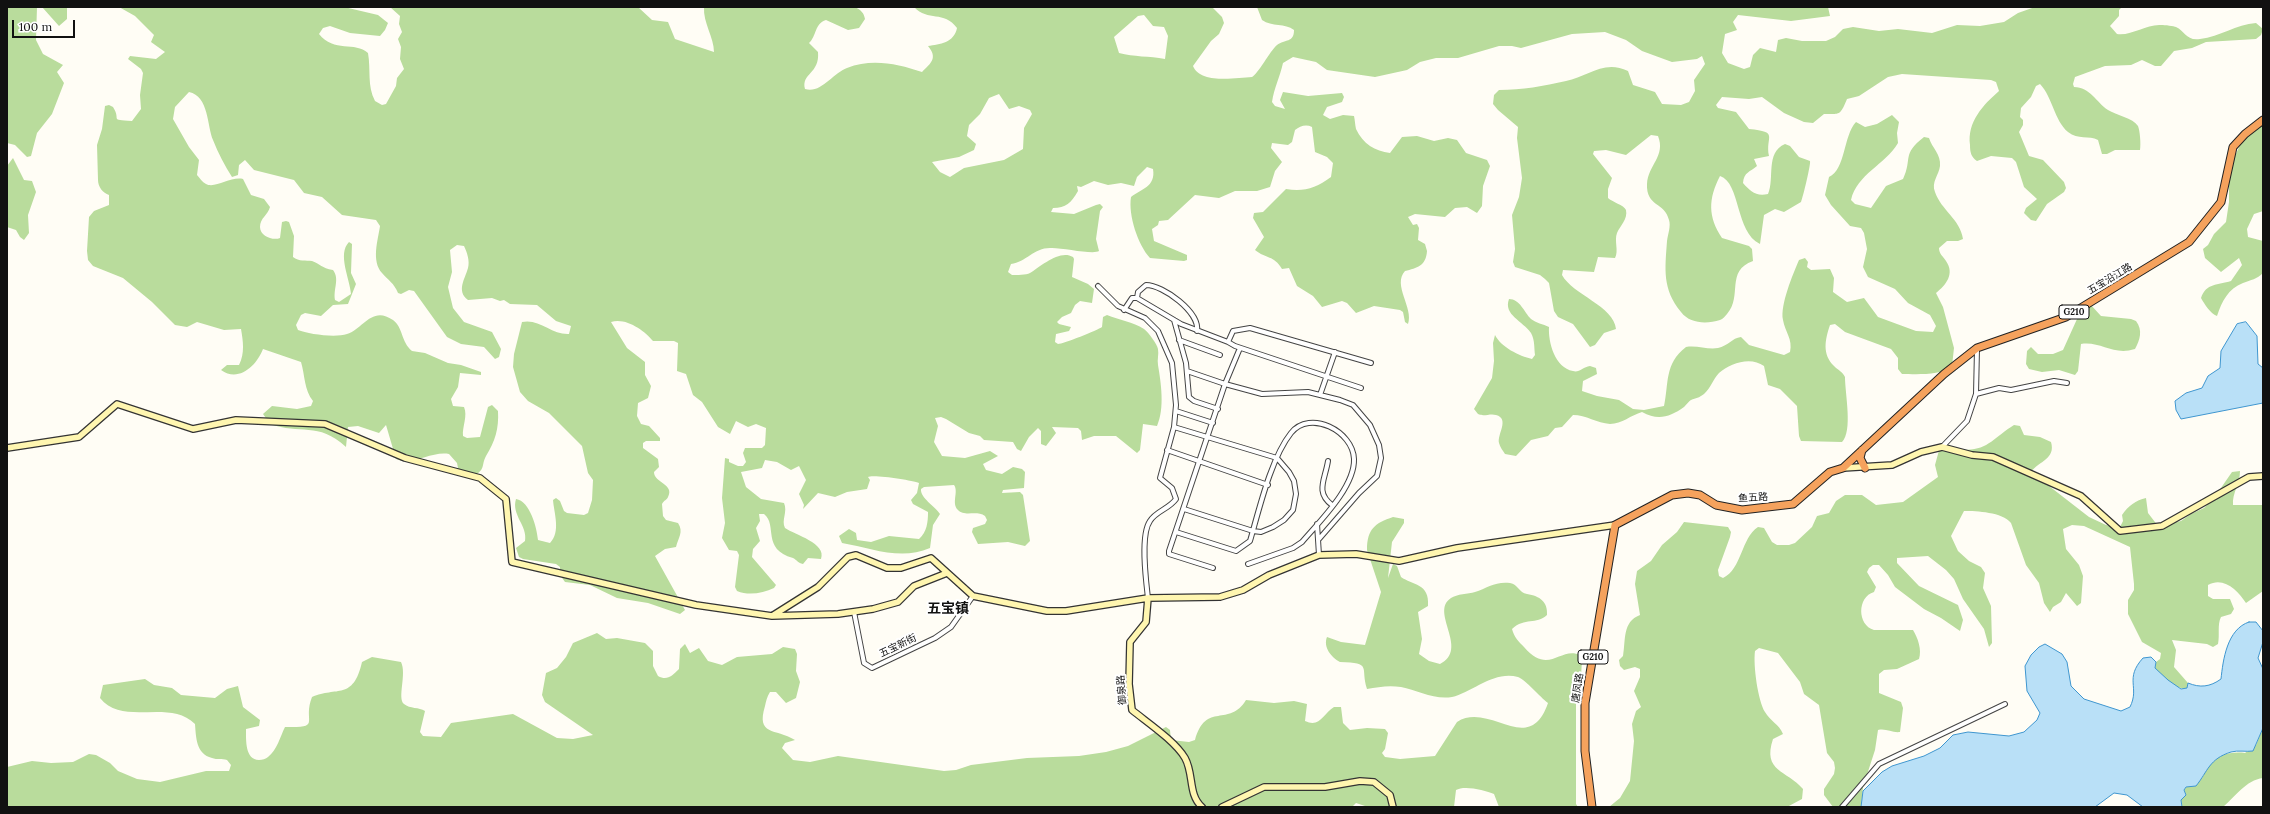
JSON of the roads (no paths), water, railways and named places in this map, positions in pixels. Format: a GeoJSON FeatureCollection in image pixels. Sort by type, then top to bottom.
{"type":"FeatureCollection","features":[{"type":"Feature","properties":{"kind":"highway","name":"五宝沿江路"},"geometry":{"type":"LineString","coordinates":[[1843,468],[1938,379],[1977,348],[2066,317],[2189,242],[2220,202],[2233,147],[2263,120]]}},
{"type":"Feature","properties":{"kind":"highway"},"geometry":{"type":"LineString","coordinates":[[1862,450],[1860,458],[1865,468]]}},
{"type":"Feature","properties":{"kind":"highway","name":"鱼五路"},"geometry":{"type":"LineString","coordinates":[[1616,525],[1672,495],[1688,493],[1700,495],[1716,505],[1742,510],[1793,504],[1830,472],[1843,468]]}},
{"type":"Feature","properties":{"kind":"highway","name":"唐凤路"},"geometry":{"type":"LineString","coordinates":[[1592,807],[1585,745],[1585,703],[1616,525]]}},
{"type":"Feature","properties":{"kind":"street"},"geometry":{"type":"LineString","coordinates":[[1137,298],[1138,292],[1146,285],[1162,290],[1176,298],[1196,319],[1197,331]]}},
{"type":"Feature","properties":{"kind":"street"},"geometry":{"type":"LineString","coordinates":[[1098,286],[1124,310],[1145,318],[1158,331],[1172,363],[1176,411],[1174,427],[1160,478],[1172,488],[1176,499],[1150,520],[1146,527],[1144,558],[1148,598]]}},
{"type":"Feature","properties":{"kind":"street"},"geometry":{"type":"LineString","coordinates":[[1124,310],[1132,298],[1137,298],[1174,320],[1197,331],[1240,348],[1361,388]]}},
{"type":"Feature","properties":{"kind":"street"},"geometry":{"type":"LineString","coordinates":[[1174,320],[1187,371],[1189,397],[1194,402],[1218,409]]}},
{"type":"Feature","properties":{"kind":"street"},"geometry":{"type":"LineString","coordinates":[[1228,342],[1229,334],[1233,331],[1250,328],[1371,363]]}},
{"type":"Feature","properties":{"kind":"street"},"geometry":{"type":"LineString","coordinates":[[1180,340],[1220,355]]}},
{"type":"Feature","properties":{"kind":"street"},"geometry":{"type":"LineString","coordinates":[[1213,568],[1169,554],[1225,384],[1240,348]]}},
{"type":"Feature","properties":{"kind":"street"},"geometry":{"type":"LineString","coordinates":[[1942,447],[1967,421],[1976,394],[1977,348]]}},
{"type":"Feature","properties":{"kind":"street"},"geometry":{"type":"LineString","coordinates":[[1320,395],[1335,352]]}},
{"type":"Feature","properties":{"kind":"street"},"geometry":{"type":"LineString","coordinates":[[1187,371],[1225,384],[1262,394],[1308,392],[1320,395],[1353,405],[1370,425],[1379,445],[1381,458],[1380,470],[1373,482],[1359,493],[1319,539]]}},
{"type":"Feature","properties":{"kind":"street"},"geometry":{"type":"LineString","coordinates":[[1976,394],[1999,388],[2011,390],[2054,381],[2067,383]]}},
{"type":"Feature","properties":{"kind":"street"},"geometry":{"type":"LineString","coordinates":[[7,448],[80,437],[117,404],[193,429],[236,420],[325,424],[405,458],[480,478],[506,499],[512,562],[696,605],[772,616],[854,612],[873,609],[898,602],[914,586],[946,573]]}},
{"type":"Feature","properties":{"kind":"street"},"geometry":{"type":"LineString","coordinates":[[1176,411],[1213,423]]}},
{"type":"Feature","properties":{"kind":"street"},"geometry":{"type":"LineString","coordinates":[[1176,532],[1236,551],[1250,541],[1277,458],[1292,432],[1305,424],[1319,423],[1333,428],[1349,442],[1354,459],[1344,489],[1302,542],[1293,548],[1248,564]]}},
{"type":"Feature","properties":{"kind":"street"},"geometry":{"type":"LineString","coordinates":[[1174,427],[1277,458],[1294,481],[1296,494],[1293,510],[1284,520],[1261,532],[1253,531],[1184,509]]}},
{"type":"Feature","properties":{"kind":"street"},"geometry":{"type":"LineString","coordinates":[[1843,468],[1865,468],[1892,465],[1921,452],[1942,447],[1992,457],[2081,496],[2120,531],[2162,526],[2249,477],[2263,476]]}},
{"type":"Feature","properties":{"kind":"street"},"geometry":{"type":"LineString","coordinates":[[1167,450],[1268,485]]}},
{"type":"Feature","properties":{"kind":"street"},"geometry":{"type":"LineString","coordinates":[[1328,461],[1321,492],[1324,498],[1332,505]]}},
{"type":"Feature","properties":{"kind":"street"},"geometry":{"type":"LineString","coordinates":[[1317,524],[1319,555]]}},
{"type":"Feature","properties":{"kind":"street"},"geometry":{"type":"LineString","coordinates":[[772,616],[818,587],[848,557],[856,555],[888,568],[901,568],[932,558],[941,565],[946,573],[973,596],[1047,611],[1066,611],[1148,598],[1220,597],[1243,590],[1268,575],[1319,555],[1356,554],[1399,561],[1457,548],[1616,525]]}},
{"type":"Feature","properties":{"kind":"street","name":"五宝新街"},"geometry":{"type":"LineString","coordinates":[[854,612],[864,663],[872,668],[935,638],[951,627],[973,596]]}},
{"type":"Feature","properties":{"kind":"street","name":"御泉路"},"geometry":{"type":"LineString","coordinates":[[1148,598],[1146,622],[1130,642],[1129,684],[1132,710],[1169,742],[1185,759],[1195,802],[1202,807]]}},
{"type":"Feature","properties":{"kind":"street"},"geometry":{"type":"LineString","coordinates":[[1842,807],[1879,764],[2005,704]]}},
{"type":"Feature","properties":{"kind":"street"},"geometry":{"type":"LineString","coordinates":[[1222,807],[1264,787],[1325,787],[1360,781],[1374,782],[1390,795],[1393,807]]}},
{"type":"Feature","properties":{"kind":"water"},"geometry":{"type":"Polygon","coordinates":[[[2246,322],[2257,336],[2258,364],[2263,368],[2263,403],[2181,419],[2176,410],[2175,401],[2186,393],[2202,388],[2208,376],[2220,368],[2221,351],[2237,324],[2246,322]]]}},
{"type":"Feature","properties":{"kind":"water"},"geometry":{"type":"Polygon","coordinates":[[[2249,622],[2256,622],[2263,631],[2263,642],[2258,658],[2263,669],[2263,728],[2253,751],[2234,751],[2218,758],[2213,762],[2196,786],[2186,787],[2184,790],[2186,795],[2181,800],[2182,807],[2143,807],[2127,795],[2114,793],[2095,807],[1861,807],[1863,791],[1882,772],[1892,766],[1924,756],[1940,748],[1953,735],[1968,732],[2009,736],[2024,732],[2037,720],[2040,713],[2027,691],[2025,666],[2031,655],[2039,647],[2045,644],[2062,654],[2067,662],[2071,686],[2084,699],[2121,711],[2130,707],[2133,700],[2134,672],[2137,665],[2143,658],[2151,657],[2156,662],[2155,668],[2181,689],[2187,688],[2188,683],[2197,686],[2213,684],[2221,679],[2225,654],[2231,638],[2236,631],[2249,622]]]}},
{"type":"Feature","properties":{"kind":"district","name":"五宝镇"},"geometry":{"type":"Point","coordinates":[948,609]}}]}
